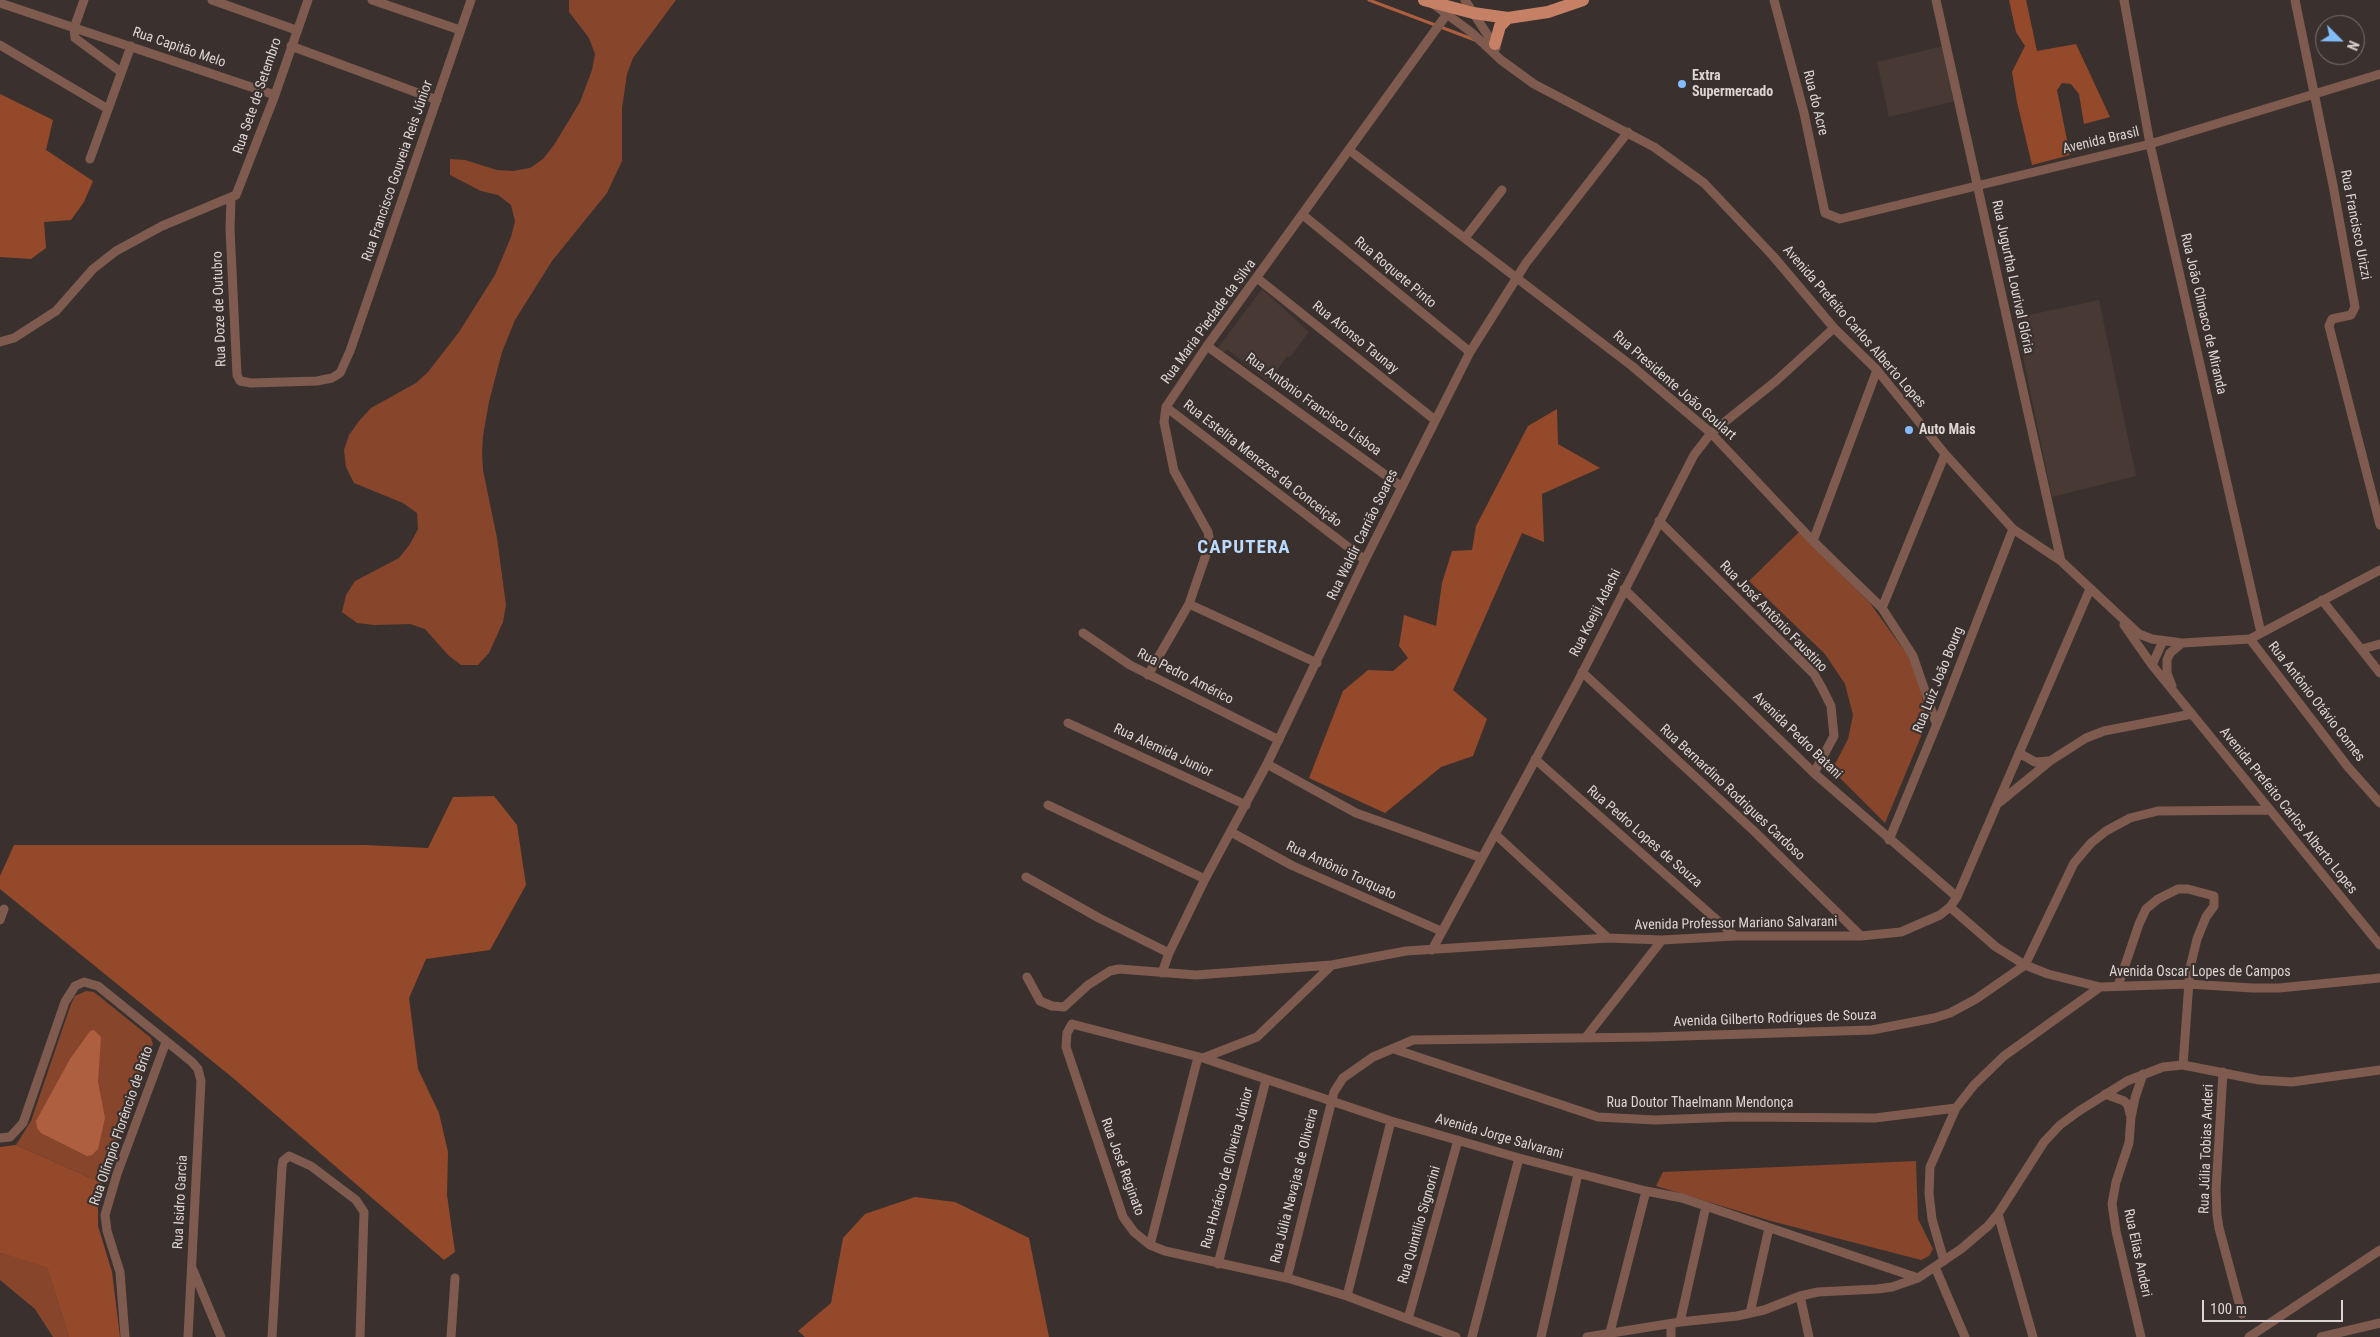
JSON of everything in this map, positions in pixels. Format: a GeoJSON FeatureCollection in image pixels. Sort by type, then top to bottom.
{"type":"FeatureCollection","features":[{"type":"Feature","properties":{"kind":"main road"},"geometry":{"type":"LineString","coordinates":[[1428,2],[1473,13],[1508,18],[1548,12],[1583,0]]}},
{"type":"Feature","properties":{"kind":"main road"},"geometry":{"type":"LineString","coordinates":[[1495,44],[1500,26],[1508,18]]}},
{"type":"Feature","properties":{"kind":"street"},"geometry":{"type":"LineString","coordinates":[[84,0],[74,28],[74,36],[79,42],[121,72]]}},
{"type":"Feature","properties":{"kind":"street"},"geometry":{"type":"LineString","coordinates":[[212,0],[296,30]]}},
{"type":"Feature","properties":{"kind":"street","name":"Rua Sete de Setembro"},"geometry":{"type":"LineString","coordinates":[[231,198],[236,195],[240,187],[308,0]]}},
{"type":"Feature","properties":{"kind":"street"},"geometry":{"type":"LineString","coordinates":[[372,0],[460,30]]}},
{"type":"Feature","properties":{"kind":"street","name":"Rua Francisco Gouveia Reis Júnior"},"geometry":{"type":"LineString","coordinates":[[350,351],[470,0]]}},
{"type":"Feature","properties":{"kind":"street"},"geometry":{"type":"LineString","coordinates":[[1465,0],[1495,44],[1501,60]]}},
{"type":"Feature","properties":{"kind":"street","name":"Rua do Acre"},"geometry":{"type":"LineString","coordinates":[[1774,0],[1804,113],[1825,212]]}},
{"type":"Feature","properties":{"kind":"street","name":"Rua Jugurtha Lourival Glória"},"geometry":{"type":"LineString","coordinates":[[1936,0],[2062,560]]}},
{"type":"Feature","properties":{"kind":"street","name":"Rua João Climaco de Miranda"},"geometry":{"type":"LineString","coordinates":[[2124,0],[2150,144],[2261,633]]}},
{"type":"Feature","properties":{"kind":"street","name":"Rua Francisco Urizzi"},"geometry":{"type":"LineString","coordinates":[[2295,0],[2315,93],[2355,307],[2351,315],[2332,319],[2329,326],[2380,525]]}},
{"type":"Feature","properties":{"kind":"street","name":"Avenida Prefeito Carlos Alberto Lopes"},"geometry":{"type":"LineString","coordinates":[[1428,2],[1471,32],[1501,60],[1534,84],[1628,132],[1671,158],[1704,183],[1773,256],[1834,328],[1877,370],[1946,454],[2012,529],[2062,560],[2120,618],[2139,634],[2163,641],[2182,643]]}},
{"type":"Feature","properties":{"kind":"street","name":"Rua Capitão Melo"},"geometry":{"type":"LineString","coordinates":[[0,3],[275,95]]}},
{"type":"Feature","properties":{"kind":"street","name":"Rua Maria Piedade da Silva"},"geometry":{"type":"LineString","coordinates":[[1148,675],[1189,604],[1210,543],[1208,532],[1174,471],[1164,422],[1166,407],[1207,346],[1304,215],[1447,14]]}},
{"type":"Feature","properties":{"kind":"street"},"geometry":{"type":"LineString","coordinates":[[0,45],[108,109]]}},
{"type":"Feature","properties":{"kind":"street"},"geometry":{"type":"LineString","coordinates":[[90,159],[131,46]]}},
{"type":"Feature","properties":{"kind":"street"},"geometry":{"type":"LineString","coordinates":[[290,46],[437,100]]}},
{"type":"Feature","properties":{"kind":"street","name":"Avenida Brasil"},"geometry":{"type":"LineString","coordinates":[[1825,212],[1840,219],[2150,144],[2380,74]]}},
{"type":"Feature","properties":{"kind":"street","name":"Rua Waldir Carrião Soares"},"geometry":{"type":"LineString","coordinates":[[1162,973],[1169,953],[1205,879],[1267,764],[1365,560],[1470,352],[1516,278],[1628,132]]}},
{"type":"Feature","properties":{"kind":"street","name":"Rua Presidente João Goulart"},"geometry":{"type":"LineString","coordinates":[[1349,150],[1632,366],[1712,433],[1813,541],[1882,608],[1913,656],[1936,723]]}},
{"type":"Feature","properties":{"kind":"street"},"geometry":{"type":"LineString","coordinates":[[1465,238],[1502,190]]}},
{"type":"Feature","properties":{"kind":"street"},"geometry":{"type":"LineString","coordinates":[[0,342],[14,338],[56,311],[93,269],[116,251],[162,226],[231,198]]}},
{"type":"Feature","properties":{"kind":"street","name":"Rua Doze de Outubro"},"geometry":{"type":"LineString","coordinates":[[231,198],[235,367],[240,381],[251,383],[308,381],[332,378],[340,372],[350,351]]}},
{"type":"Feature","properties":{"kind":"street","name":"Rua Roquete Pinto"},"geometry":{"type":"LineString","coordinates":[[1304,215],[1470,352]]}},
{"type":"Feature","properties":{"kind":"street","name":"Rua Afonso Taunay"},"geometry":{"type":"LineString","coordinates":[[1257,278],[1435,420]]}},
{"type":"Feature","properties":{"kind":"street","name":"Rua Koeiji Adachi"},"geometry":{"type":"LineString","coordinates":[[1432,950],[1582,672],[1694,455],[1712,433],[1776,381],[1834,328]]}},
{"type":"Feature","properties":{"kind":"street","name":"Rua Antônio Francisco Lisboa"},"geometry":{"type":"LineString","coordinates":[[1207,346],[1402,487]]}},
{"type":"Feature","properties":{"kind":"street"},"geometry":{"type":"LineString","coordinates":[[1813,541],[1877,370]]}},
{"type":"Feature","properties":{"kind":"street","name":"Rua Estelita Menezes da Conceição"},"geometry":{"type":"LineString","coordinates":[[1166,407],[1365,560]]}},
{"type":"Feature","properties":{"kind":"street"},"geometry":{"type":"LineString","coordinates":[[1882,608],[1946,454]]}},
{"type":"Feature","properties":{"kind":"street","name":"Rua José Antônio Faustino"},"geometry":{"type":"LineString","coordinates":[[1659,521],[1814,674],[1831,706],[1834,736],[1814,773]]}},
{"type":"Feature","properties":{"kind":"street","name":"Rua Luiz João Bourg"},"geometry":{"type":"LineString","coordinates":[[1889,840],[1941,714],[2012,529]]}},
{"type":"Feature","properties":{"kind":"street"},"geometry":{"type":"LineString","coordinates":[[2182,643],[2250,639],[2380,570]]}},
{"type":"Feature","properties":{"kind":"street","name":"Avenida Pedro Batani"},"geometry":{"type":"LineString","coordinates":[[1624,589],[1814,773],[1956,897]]}},
{"type":"Feature","properties":{"kind":"street","name":"Avenida Professor Mariano Salvarani"},"geometry":{"type":"LineString","coordinates":[[1064,1007],[1088,985],[1110,971],[1119,970],[1196,975],[1332,965],[1406,951],[1608,938],[1662,940],[1735,936],[1861,936],[1901,932],[1940,915],[1950,907],[1956,897],[2090,589]]}},
{"type":"Feature","properties":{"kind":"street"},"geometry":{"type":"LineString","coordinates":[[2322,600],[2380,673]]}},
{"type":"Feature","properties":{"kind":"street"},"geometry":{"type":"LineString","coordinates":[[1189,604],[1317,663]]}},
{"type":"Feature","properties":{"kind":"street","name":"Avenida Prefeito Carlos Alberto Lopes"},"geometry":{"type":"LineString","coordinates":[[2120,618],[2138,648],[2268,810],[2380,945]]}},
{"type":"Feature","properties":{"kind":"street","name":"Rua Pedro Américo"},"geometry":{"type":"LineString","coordinates":[[1083,633],[1148,675],[1279,740]]}},
{"type":"Feature","properties":{"kind":"street","name":"Rua Antônio Otávio Gomes"},"geometry":{"type":"LineString","coordinates":[[2250,639],[2348,767],[2380,803]]}},
{"type":"Feature","properties":{"kind":"street"},"geometry":{"type":"LineString","coordinates":[[2152,665],[2163,641]]}},
{"type":"Feature","properties":{"kind":"street","name":"Avenida Prefeito Carlos Alberto Lopes"},"geometry":{"type":"LineString","coordinates":[[2175,693],[2167,674],[2167,660],[2170,653],[2182,643]]}},
{"type":"Feature","properties":{"kind":"street"},"geometry":{"type":"LineString","coordinates":[[2362,649],[2380,644]]}},
{"type":"Feature","properties":{"kind":"street","name":"Rua Bernardino Rodrigues Cardoso"},"geometry":{"type":"LineString","coordinates":[[1582,672],[1755,832],[1861,936]]}},
{"type":"Feature","properties":{"kind":"street"},"geometry":{"type":"LineString","coordinates":[[1998,804],[2067,748],[2104,731],[2192,714]]}},
{"type":"Feature","properties":{"kind":"street","name":"Rua Alemida Junior"},"geometry":{"type":"LineString","coordinates":[[1068,723],[1246,805]]}},
{"type":"Feature","properties":{"kind":"street"},"geometry":{"type":"LineString","coordinates":[[2019,753],[2035,762],[2050,761]]}},
{"type":"Feature","properties":{"kind":"street","name":"Rua Pedro Lopes de Souza"},"geometry":{"type":"LineString","coordinates":[[1534,759],[1735,936]]}},
{"type":"Feature","properties":{"kind":"street"},"geometry":{"type":"LineString","coordinates":[[1267,764],[1356,813],[1482,858]]}},
{"type":"Feature","properties":{"kind":"street"},"geometry":{"type":"LineString","coordinates":[[1048,805],[1205,879]]}},
{"type":"Feature","properties":{"kind":"street","name":"Avenida Gilberto Rodrigues de Souza"},"geometry":{"type":"LineString","coordinates":[[1330,1101],[1344,1078],[1363,1062],[1410,1040],[1586,1037],[1652,1038],[1872,1030],[1923,1021],[1950,1013],[1976,999],[2025,965],[2074,863],[2090,844],[2106,831],[2130,818],[2158,811],[2268,810]]}},
{"type":"Feature","properties":{"kind":"street","name":"Rua Antônio Torquato"},"geometry":{"type":"LineString","coordinates":[[1231,832],[1293,866],[1441,931]]}},
{"type":"Feature","properties":{"kind":"street"},"geometry":{"type":"LineString","coordinates":[[1496,834],[1608,938]]}},
{"type":"Feature","properties":{"kind":"street"},"geometry":{"type":"LineString","coordinates":[[1026,877],[1099,918],[1169,953]]}},
{"type":"Feature","properties":{"kind":"street"},"geometry":{"type":"LineString","coordinates":[[2118,986],[2146,909],[2158,899],[2178,889],[2212,894],[2216,900],[2197,939],[2188,984],[2183,1065]]}},
{"type":"Feature","properties":{"kind":"street"},"geometry":{"type":"LineString","coordinates":[[1950,907],[1996,947],[2025,965],[2048,974],[2100,987]]}},
{"type":"Feature","properties":{"kind":"street"},"geometry":{"type":"LineString","coordinates":[[0,920],[4,909]]}},
{"type":"Feature","properties":{"kind":"street"},"geometry":{"type":"LineString","coordinates":[[1586,1037],[1662,940]]}},
{"type":"Feature","properties":{"kind":"street"},"geometry":{"type":"LineString","coordinates":[[1150,1245],[1200,1057],[1257,1037],[1332,965]]}},
{"type":"Feature","properties":{"kind":"street"},"geometry":{"type":"LineString","coordinates":[[1027,977],[1040,1000],[1052,1006],[1064,1007],[1072,1024]]}},
{"type":"Feature","properties":{"kind":"street","name":"Avenida Oscar Lopes de Campos"},"geometry":{"type":"LineString","coordinates":[[1944,1261],[1932,1220],[1929,1193],[1930,1167],[1956,1108],[1974,1085],[2004,1056],[2100,987],[2188,984],[2280,988],[2380,978]]}},
{"type":"Feature","properties":{"kind":"street"},"geometry":{"type":"LineString","coordinates":[[0,1138],[10,1137],[23,1123],[65,1002],[76,986],[84,982],[98,986],[166,1042]]}},
{"type":"Feature","properties":{"kind":"street","name":"Avenida Jorge Salvarani"},"geometry":{"type":"LineString","coordinates":[[1072,1024],[1200,1057],[1391,1121],[1519,1158],[1646,1191],[1682,1198],[1918,1278]]}},
{"type":"Feature","properties":{"kind":"street","name":"Rua José Reginato"},"geometry":{"type":"LineString","coordinates":[[1072,1024],[1067,1033],[1066,1047],[1123,1217],[1134,1232],[1150,1245],[1165,1251],[1287,1278],[1347,1296],[1453,1337]]}},
{"type":"Feature","properties":{"kind":"street","name":"Rua Isidro Garcia"},"geometry":{"type":"LineString","coordinates":[[166,1042],[192,1062],[198,1069],[200,1081],[188,1337]]}},
{"type":"Feature","properties":{"kind":"street","name":"Rua Olímpio Florêncio de Brito"},"geometry":{"type":"LineString","coordinates":[[125,1337],[120,1272],[107,1231],[105,1214],[117,1174],[166,1042]]}},
{"type":"Feature","properties":{"kind":"street","name":"Rua Doutor Thaelmann Mendonça"},"geometry":{"type":"LineString","coordinates":[[1394,1049],[1598,1117],[1655,1120],[1734,1117],[1875,1118],[1956,1108]]}},
{"type":"Feature","properties":{"kind":"street"},"geometry":{"type":"LineString","coordinates":[[1587,1337],[1610,1332],[1750,1313],[1800,1296],[1826,1291],[1877,1289],[1900,1285],[1918,1278],[1975,1238],[1998,1214],[2044,1142],[2060,1125],[2104,1094],[2143,1074],[2164,1067],[2183,1065],[2259,1080],[2292,1082],[2380,1070]]}},
{"type":"Feature","properties":{"kind":"street","name":"Rua Júlia Tobias Anderi"},"geometry":{"type":"LineString","coordinates":[[2223,1072],[2216,1190],[2217,1215],[2242,1314]]}},
{"type":"Feature","properties":{"kind":"street","name":"Rua Elias Anderi"},"geometry":{"type":"LineString","coordinates":[[2141,1337],[2116,1231],[2112,1204],[2116,1182],[2129,1143],[2131,1117],[2143,1074]]}},
{"type":"Feature","properties":{"kind":"street","name":"Rua Horácio de Oliveira Júnior"},"geometry":{"type":"LineString","coordinates":[[1218,1264],[1266,1080]]}},
{"type":"Feature","properties":{"kind":"street"},"geometry":{"type":"LineString","coordinates":[[2104,1094],[2124,1100],[2128,1105],[2131,1117]]}},
{"type":"Feature","properties":{"kind":"street","name":"Rua Júlia Navajas de Oliveira"},"geometry":{"type":"LineString","coordinates":[[1287,1278],[1330,1101]]}},
{"type":"Feature","properties":{"kind":"street"},"geometry":{"type":"LineString","coordinates":[[1347,1296],[1391,1121]]}},
{"type":"Feature","properties":{"kind":"street","name":"Rua Quintilio Signorini"},"geometry":{"type":"LineString","coordinates":[[1408,1319],[1458,1140]]}},
{"type":"Feature","properties":{"kind":"street"},"geometry":{"type":"LineString","coordinates":[[272,1337],[283,1161],[290,1156],[301,1160],[356,1200],[363,1208],[365,1218],[360,1337]]}},
{"type":"Feature","properties":{"kind":"street"},"geometry":{"type":"LineString","coordinates":[[1472,1337],[1519,1158]]}},
{"type":"Feature","properties":{"kind":"street"},"geometry":{"type":"LineString","coordinates":[[1541,1337],[1578,1174]]}},
{"type":"Feature","properties":{"kind":"street"},"geometry":{"type":"LineString","coordinates":[[1610,1332],[1646,1191]]}},
{"type":"Feature","properties":{"kind":"street"},"geometry":{"type":"LineString","coordinates":[[1672,1337],[1706,1206]]}},
{"type":"Feature","properties":{"kind":"street"},"geometry":{"type":"LineString","coordinates":[[1998,1214],[2034,1337]]}},
{"type":"Feature","properties":{"kind":"street"},"geometry":{"type":"LineString","coordinates":[[1750,1313],[1769,1228]]}},
{"type":"Feature","properties":{"kind":"street"},"geometry":{"type":"LineString","coordinates":[[2249,1337],[2380,1250]]}},
{"type":"Feature","properties":{"kind":"street"},"geometry":{"type":"LineString","coordinates":[[192,1267],[221,1337]]}},
{"type":"Feature","properties":{"kind":"street"},"geometry":{"type":"LineString","coordinates":[[1935,1267],[1965,1337]]}},
{"type":"Feature","properties":{"kind":"street"},"geometry":{"type":"LineString","coordinates":[[451,1337],[455,1278]]}},
{"type":"Feature","properties":{"kind":"street"},"geometry":{"type":"LineString","coordinates":[[1800,1296],[1809,1337]]}},
{"type":"Feature","properties":{"kind":"street"},"geometry":{"type":"LineString","coordinates":[[2321,1337],[2380,1322]]}},
{"type":"Feature","properties":{"kind":"shaded area"},"geometry":{"type":"Polygon","coordinates":[[[569,0],[676,0],[633,58],[627,74],[622,108],[622,161],[607,193],[552,261],[515,320],[502,352],[489,402],[482,453],[483,470],[497,538],[506,605],[503,622],[489,653],[478,665],[461,665],[448,655],[425,629],[410,624],[374,625],[357,623],[342,612],[346,595],[355,581],[399,558],[410,544],[418,529],[417,513],[403,503],[354,483],[346,467],[344,450],[349,435],[371,408],[416,383],[428,372],[459,332],[495,275],[511,237],[515,221],[511,205],[498,195],[481,191],[450,175],[450,159],[465,160],[497,170],[513,171],[530,168],[543,159],[554,145],[580,102],[592,70],[595,54],[589,38],[569,12],[569,0]]]}},
{"type":"Feature","properties":{"kind":"shaded area"},"geometry":{"type":"Polygon","coordinates":[[[2009,0],[2026,0],[2037,51],[2076,44],[2110,117],[2084,124],[2079,94],[2071,84],[2062,83],[2057,90],[2070,155],[2032,165],[2012,72],[2025,46],[2016,32],[2009,0]]]}},
{"type":"Feature","properties":{"kind":"shaded area"},"geometry":{"type":"Polygon","coordinates":[[[1943,46],[1955,101],[1889,117],[1877,62],[1943,46]]]}},
{"type":"Feature","properties":{"kind":"shaded area"},"geometry":{"type":"Polygon","coordinates":[[[0,94],[53,120],[46,150],[93,181],[84,202],[71,220],[44,222],[46,248],[31,259],[0,257],[0,94]]]}},
{"type":"Feature","properties":{"kind":"shaded area"},"geometry":{"type":"Polygon","coordinates":[[[1262,289],[1309,332],[1290,357],[1287,356],[1269,382],[1227,349],[1223,353],[1217,349],[1262,289]]]}},
{"type":"Feature","properties":{"kind":"shaded area"},"geometry":{"type":"Polygon","coordinates":[[[2099,300],[2136,476],[2052,497],[2015,318],[2099,300]]]}},
{"type":"Feature","properties":{"kind":"shaded area"},"geometry":{"type":"Polygon","coordinates":[[[1557,409],[1558,444],[1600,468],[1542,494],[1544,542],[1522,533],[1453,690],[1487,719],[1473,756],[1441,767],[1385,813],[1309,778],[1343,691],[1368,670],[1393,671],[1408,658],[1399,646],[1404,615],[1436,626],[1442,583],[1452,551],[1472,550],[1476,526],[1528,426],[1557,409]]]}},
{"type":"Feature","properties":{"kind":"shaded area"},"geometry":{"type":"Polygon","coordinates":[[[1799,532],[1870,603],[1916,667],[1927,722],[1885,823],[1832,770],[1848,739],[1853,715],[1845,684],[1825,654],[1749,581],[1799,532]]]}},
{"type":"Feature","properties":{"kind":"shaded area"},"geometry":{"type":"Polygon","coordinates":[[[494,796],[517,825],[526,885],[490,950],[426,959],[409,998],[418,1069],[439,1113],[448,1152],[447,1195],[455,1252],[444,1260],[233,1078],[0,889],[0,876],[14,845],[365,845],[428,848],[453,797],[494,796]]]}},
{"type":"Feature","properties":{"kind":"shaded area"},"geometry":{"type":"Polygon","coordinates":[[[86,991],[94,992],[151,1038],[153,1044],[102,1183],[16,1145],[31,1121],[71,1004],[75,996],[86,991]]]}},
{"type":"Feature","properties":{"kind":"shaded area"},"geometry":{"type":"Polygon","coordinates":[[[94,1030],[101,1037],[98,1082],[105,1118],[98,1149],[92,1155],[87,1156],[41,1133],[37,1128],[36,1121],[70,1059],[90,1031],[94,1030]]]}},
{"type":"Feature","properties":{"kind":"shaded area"},"geometry":{"type":"Polygon","coordinates":[[[16,1145],[102,1183],[98,1208],[98,1226],[112,1272],[120,1337],[69,1337],[47,1267],[0,1253],[0,1147],[16,1145]]]}},
{"type":"Feature","properties":{"kind":"shaded area"},"geometry":{"type":"Polygon","coordinates":[[[1916,1161],[1918,1219],[1933,1249],[1929,1256],[1921,1260],[1771,1221],[1656,1186],[1663,1172],[1916,1161]]]}},
{"type":"Feature","properties":{"kind":"shaded area"},"geometry":{"type":"Polygon","coordinates":[[[915,1197],[955,1202],[1029,1238],[1049,1337],[805,1337],[798,1331],[831,1303],[843,1238],[865,1214],[915,1197]]]}},
{"type":"Feature","properties":{"kind":"shaded area"},"geometry":{"type":"Polygon","coordinates":[[[0,1253],[47,1266],[69,1337],[53,1337],[35,1309],[0,1280],[0,1253]]]}},
{"type":"Feature","properties":{"kind":"waterway"},"geometry":{"type":"LineString","coordinates":[[1369,0],[1475,40]]}},
{"type":"Feature","properties":{"kind":"place","name":"Extra Supermercado"},"geometry":{"type":"Point","coordinates":[1682,84]}},
{"type":"Feature","properties":{"kind":"place","name":"Auto Mais"},"geometry":{"type":"Point","coordinates":[1909,430]}},
{"type":"Feature","properties":{"kind":"district","name":"CAPUTERA"},"geometry":{"type":"Point","coordinates":[1244,548]}}]}
